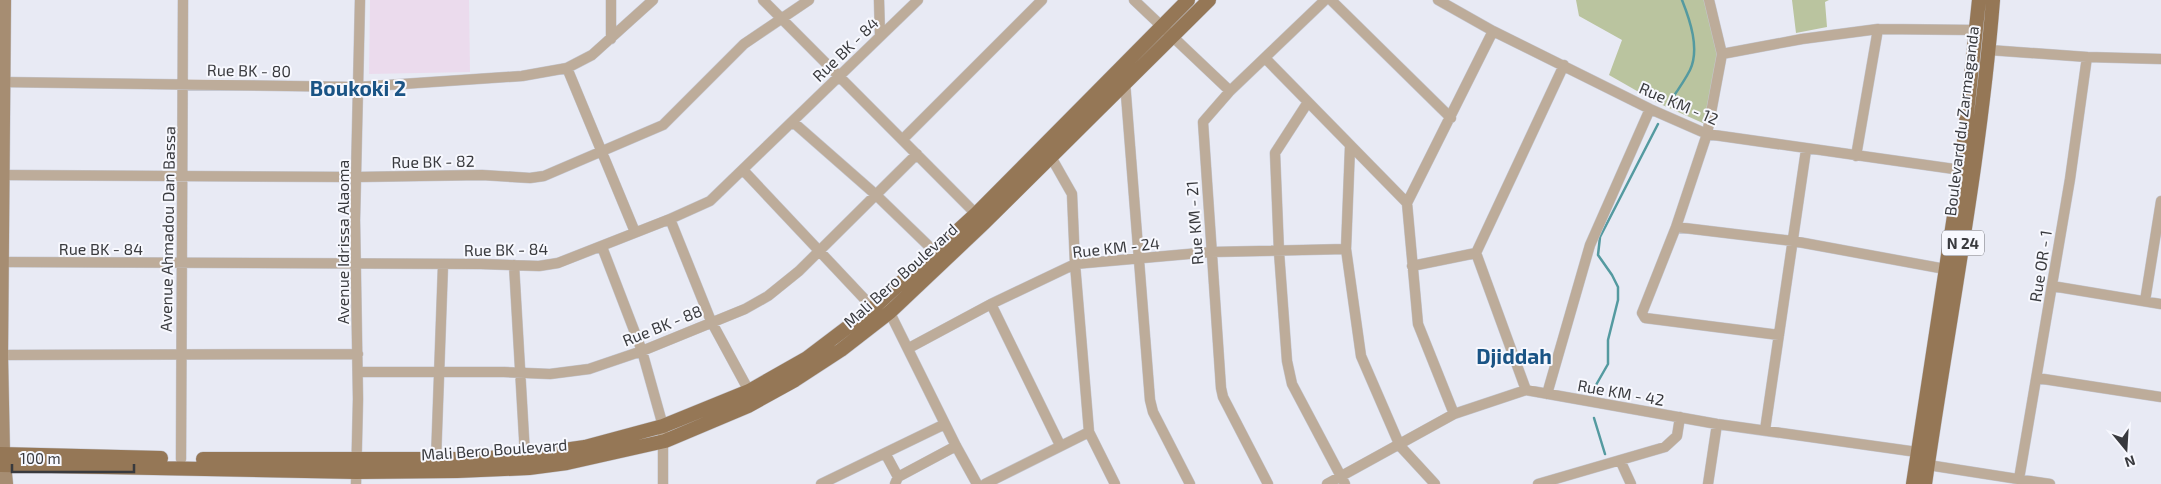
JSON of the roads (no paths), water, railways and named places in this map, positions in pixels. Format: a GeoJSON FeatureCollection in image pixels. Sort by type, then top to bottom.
{"type":"FeatureCollection","features":[{"type":"Feature","properties":{"kind":"main road"},"geometry":{"type":"LineString","coordinates":[[4,0],[0,355],[1,462],[6,484]]}},
{"type":"Feature","properties":{"kind":"main road","name":"Mali Bero Boulevard"},"geometry":{"type":"LineString","coordinates":[[1089,108],[1125,82],[1188,0]]}},
{"type":"Feature","properties":{"kind":"main road","name":"Mali Bero Boulevard"},"geometry":{"type":"LineString","coordinates":[[1,462],[356,472],[457,471],[530,468],[567,463],[664,441],[748,406],[795,380],[841,350],[890,312],[980,218],[1166,31],[1209,0]]}},
{"type":"Feature","properties":{"kind":"main road","name":"Boulevard du Zarmaganda"},"geometry":{"type":"LineString","coordinates":[[1925,484],[1925,456],[1945,269],[1960,170],[1979,0]]}},
{"type":"Feature","properties":{"kind":"main road","name":"Boulevard du Zarmaganda"},"geometry":{"type":"LineString","coordinates":[[1913,484],[1925,456],[1967,220],[1989,50],[1993,0]]}},
{"type":"Feature","properties":{"kind":"main road"},"geometry":{"type":"LineString","coordinates":[[1966,120],[1980,123]]}},
{"type":"Feature","properties":{"kind":"main road","name":"Mali Bero Boulevard"},"geometry":{"type":"LineString","coordinates":[[1,462],[180,459],[356,472],[436,459],[480,459],[585,447],[663,426],[749,391],[807,358],[878,304],[935,252],[980,218],[1051,157],[1073,124]]}},
{"type":"Feature","properties":{"kind":"street","name":"Avenue Ahmadou Dan Bassa"},"geometry":{"type":"LineString","coordinates":[[180,459],[184,83],[183,0]]}},
{"type":"Feature","properties":{"kind":"street","name":"Avenue Idrissa Alaoma"},"geometry":{"type":"LineString","coordinates":[[356,472],[358,354],[356,265],[360,0]]}},
{"type":"Feature","properties":{"kind":"street"},"geometry":{"type":"LineString","coordinates":[[611,0],[611,39]]}},
{"type":"Feature","properties":{"kind":"street","name":"Rue BK - 80"},"geometry":{"type":"LineString","coordinates":[[2,82],[184,83],[358,87],[522,76],[567,68],[592,55],[652,0]]}},
{"type":"Feature","properties":{"kind":"street"},"geometry":{"type":"LineString","coordinates":[[763,0],[980,218]]}},
{"type":"Feature","properties":{"kind":"street","name":"Rue BK - 82"},"geometry":{"type":"LineString","coordinates":[[1,175],[357,177],[482,175],[538,178],[602,153],[663,125],[744,44],[809,0]]}},
{"type":"Feature","properties":{"kind":"street"},"geometry":{"type":"LineString","coordinates":[[880,0],[880,35]]}},
{"type":"Feature","properties":{"kind":"street","name":"Rue BK - 84"},"geometry":{"type":"LineString","coordinates":[[0,262],[548,265],[602,246],[710,201],[793,122],[838,75],[918,0]]}},
{"type":"Feature","properties":{"kind":"street"},"geometry":{"type":"LineString","coordinates":[[903,139],[1042,0]]}},
{"type":"Feature","properties":{"kind":"street"},"geometry":{"type":"LineString","coordinates":[[1134,0],[1230,91]]}},
{"type":"Feature","properties":{"kind":"street","name":"Rue KM - 21"},"geometry":{"type":"LineString","coordinates":[[1268,484],[1222,393],[1203,122],[1230,91],[1325,0]]}},
{"type":"Feature","properties":{"kind":"street"},"geometry":{"type":"LineString","coordinates":[[1331,0],[1451,118]]}},
{"type":"Feature","properties":{"kind":"street","name":"Rue KM - 12"},"geometry":{"type":"LineString","coordinates":[[1438,0],[1493,30],[1650,109],[1707,134],[1806,150],[1960,170]]}},
{"type":"Feature","properties":{"kind":"street"},"geometry":{"type":"LineString","coordinates":[[1709,0],[1722,54],[1707,134],[1676,227],[1642,313],[1645,318],[1779,335]]}},
{"type":"Feature","properties":{"kind":"street"},"geometry":{"type":"LineString","coordinates":[[1722,54],[1802,39],[1878,29],[1976,30]]}},
{"type":"Feature","properties":{"kind":"street"},"geometry":{"type":"LineString","coordinates":[[1856,156],[1878,29]]}},
{"type":"Feature","properties":{"kind":"street"},"geometry":{"type":"LineString","coordinates":[[1454,414],[1420,330],[1416,311],[1407,203],[1451,118],[1493,30]]}},
{"type":"Feature","properties":{"kind":"street"},"geometry":{"type":"LineString","coordinates":[[1989,50],[2087,57],[2161,59]]}},
{"type":"Feature","properties":{"kind":"street","name":"Rue OR - 1"},"geometry":{"type":"LineString","coordinates":[[2020,481],[2087,57]]}},
{"type":"Feature","properties":{"kind":"street"},"geometry":{"type":"LineString","coordinates":[[1265,58],[1407,203]]}},
{"type":"Feature","properties":{"kind":"street"},"geometry":{"type":"LineString","coordinates":[[1526,390],[1476,253],[1564,65]]}},
{"type":"Feature","properties":{"kind":"street"},"geometry":{"type":"LineString","coordinates":[[567,68],[635,232]]}},
{"type":"Feature","properties":{"kind":"street"},"geometry":{"type":"LineString","coordinates":[[1125,82],[1151,406],[1190,484]]}},
{"type":"Feature","properties":{"kind":"street"},"geometry":{"type":"LineString","coordinates":[[1308,102],[1275,153],[1279,252],[1289,373],[1292,384],[1343,480]]}},
{"type":"Feature","properties":{"kind":"street"},"geometry":{"type":"LineString","coordinates":[[1547,394],[1590,245],[1650,109]]}},
{"type":"Feature","properties":{"kind":"street"},"geometry":{"type":"LineString","coordinates":[[793,122],[875,194],[935,252]]}},
{"type":"Feature","properties":{"kind":"street"},"geometry":{"type":"LineString","coordinates":[[1350,146],[1346,249],[1363,365],[1400,446],[1435,484]]}},
{"type":"Feature","properties":{"kind":"street"},"geometry":{"type":"LineString","coordinates":[[1765,430],[1806,150]]}},
{"type":"Feature","properties":{"kind":"street","name":"Rue BK - 88"},"geometry":{"type":"LineString","coordinates":[[358,372],[550,374],[582,370],[642,351],[745,309],[768,296],[793,277],[916,154]]}},
{"type":"Feature","properties":{"kind":"street"},"geometry":{"type":"LineString","coordinates":[[1051,157],[1071,190],[1089,432],[1115,484]]}},
{"type":"Feature","properties":{"kind":"street"},"geometry":{"type":"LineString","coordinates":[[743,170],[819,251],[878,304],[890,312],[956,446],[977,484]]}},
{"type":"Feature","properties":{"kind":"street"},"geometry":{"type":"LineString","coordinates":[[2146,301],[2161,206]]}},
{"type":"Feature","properties":{"kind":"street"},"geometry":{"type":"LineString","coordinates":[[670,219],[711,322],[749,391]]}},
{"type":"Feature","properties":{"kind":"street"},"geometry":{"type":"LineString","coordinates":[[1676,227],[1793,242],[1945,269]]}},
{"type":"Feature","properties":{"kind":"street"},"geometry":{"type":"LineString","coordinates":[[602,246],[642,351],[663,426],[663,484]]}},
{"type":"Feature","properties":{"kind":"street","name":"Rue KM - 24"},"geometry":{"type":"LineString","coordinates":[[909,348],[991,304],[1075,264],[1211,252],[1279,252],[1346,249]]}},
{"type":"Feature","properties":{"kind":"street"},"geometry":{"type":"LineString","coordinates":[[1412,266],[1476,253]]}},
{"type":"Feature","properties":{"kind":"street"},"geometry":{"type":"LineString","coordinates":[[436,459],[443,265]]}},
{"type":"Feature","properties":{"kind":"street"},"geometry":{"type":"LineString","coordinates":[[514,266],[525,455]]}},
{"type":"Feature","properties":{"kind":"street"},"geometry":{"type":"LineString","coordinates":[[2052,286],[2161,304]]}},
{"type":"Feature","properties":{"kind":"street"},"geometry":{"type":"LineString","coordinates":[[991,304],[1060,445]]}},
{"type":"Feature","properties":{"kind":"street"},"geometry":{"type":"LineString","coordinates":[[0,355],[358,354]]}},
{"type":"Feature","properties":{"kind":"street"},"geometry":{"type":"LineString","coordinates":[[2037,378],[2161,397]]}},
{"type":"Feature","properties":{"kind":"street","name":"Rue KM - 42"},"geometry":{"type":"LineString","coordinates":[[1327,484],[1343,480],[1454,414],[1526,390],[1717,424],[1925,456],[2020,481],[2050,484]]}},
{"type":"Feature","properties":{"kind":"street"},"geometry":{"type":"LineString","coordinates":[[1538,484],[1665,446],[1676,436],[1680,417]]}},
{"type":"Feature","properties":{"kind":"street"},"geometry":{"type":"LineString","coordinates":[[821,484],[945,424]]}},
{"type":"Feature","properties":{"kind":"street"},"geometry":{"type":"LineString","coordinates":[[1708,484],[1717,424]]}},
{"type":"Feature","properties":{"kind":"street"},"geometry":{"type":"LineString","coordinates":[[985,484],[1089,432]]}},
{"type":"Feature","properties":{"kind":"street"},"geometry":{"type":"LineString","coordinates":[[885,453],[896,481],[956,446]]}},
{"type":"Feature","properties":{"kind":"street"},"geometry":{"type":"LineString","coordinates":[[1620,460],[1631,484]]}},
{"type":"Feature","properties":{"kind":"waterway"},"geometry":{"type":"LineString","coordinates":[[1671,100],[1690,70],[1694,53],[1691,25],[1682,0]]}},
{"type":"Feature","properties":{"kind":"waterway"},"geometry":{"type":"LineString","coordinates":[[1596,385],[1608,364],[1608,340],[1618,300],[1618,287],[1598,255],[1600,237],[1658,124]]}},
{"type":"Feature","properties":{"kind":"waterway"},"geometry":{"type":"LineString","coordinates":[[1594,418],[1605,454]]}},
{"type":"Feature","properties":{"kind":"district","name":"Boukoki 2"},"geometry":{"type":"Point","coordinates":[358,87]}},
{"type":"Feature","properties":{"kind":"district","name":"Djiddah"},"geometry":{"type":"Point","coordinates":[1514,355]}}]}
